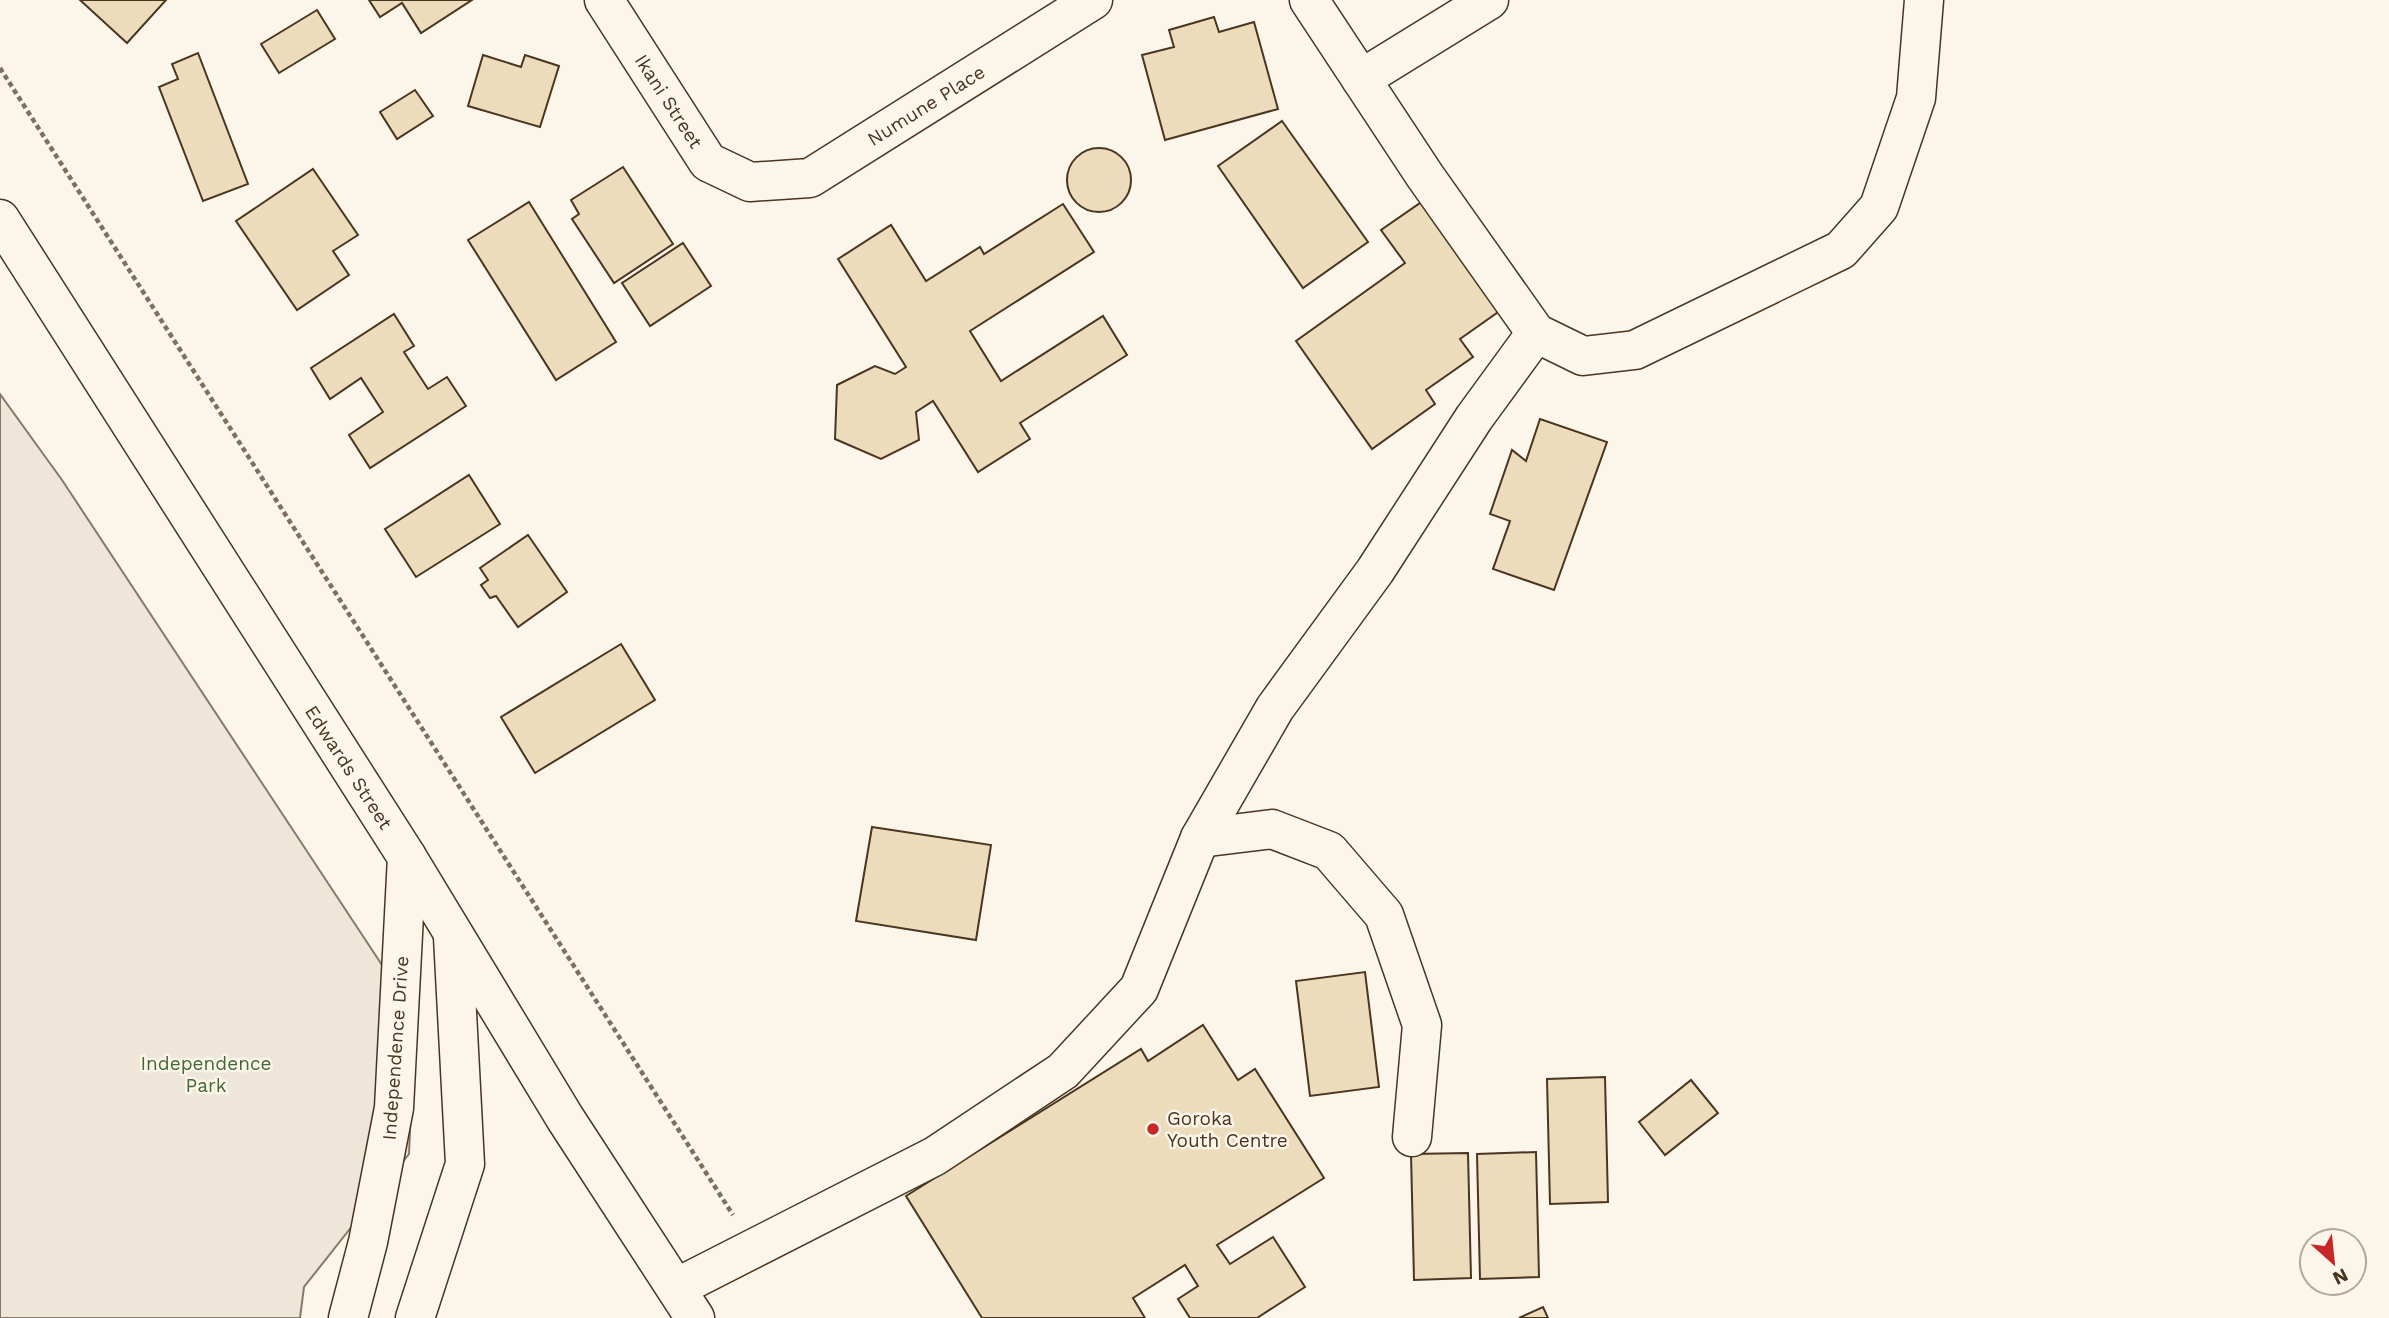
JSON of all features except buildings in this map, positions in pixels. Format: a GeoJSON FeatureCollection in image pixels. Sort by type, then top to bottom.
{"type":"FeatureCollection","features":[{"type":"Feature","properties":{"kind":"main road","name":"Ikani Street"},"geometry":{"type":"LineString","coordinates":[[604,0],[708,162],[750,182]]}},
{"type":"Feature","properties":{"kind":"main road","name":"Numune Place"},"geometry":{"type":"LineString","coordinates":[[750,182],[810,178],[1093,0]]}},
{"type":"Feature","properties":{"kind":"main road"},"geometry":{"type":"LineString","coordinates":[[1309,0],[1425,176],[1536,333],[1583,356],[1635,350],[1841,250],[1879,207],[1916,98],[1924,0]]}},
{"type":"Feature","properties":{"kind":"main road"},"geometry":{"type":"LineString","coordinates":[[1361,79],[1489,0]]}},
{"type":"Feature","properties":{"kind":"main road","name":"Edwards Street"},"geometry":{"type":"LineString","coordinates":[[0,219],[407,857],[565,1118],[685,1303]]}},
{"type":"Feature","properties":{"kind":"main road"},"geometry":{"type":"LineString","coordinates":[[685,1303],[754,1248],[935,1156],[1063,1071],[1139,989],[1200,838],[1275,708],[1375,571],[1474,418],[1536,333]]}},
{"type":"Feature","properties":{"kind":"main road"},"geometry":{"type":"LineString","coordinates":[[1200,838],[1272,829],[1329,850],[1384,915],[1422,1025],[1412,1137]]}},
{"type":"Feature","properties":{"kind":"main road","name":"Independence Drive"},"geometry":{"type":"LineString","coordinates":[[348,1318],[371,1228],[394,1108],[407,857]]}},
{"type":"Feature","properties":{"kind":"main road"},"geometry":{"type":"LineString","coordinates":[[415,1318],[466,1164],[453,937]]}},
{"type":"Feature","properties":{"kind":"path"},"geometry":{"type":"LineString","coordinates":[[0,68],[754,1248]]}},
{"type":"Feature","properties":{"kind":"green space","name":"Independence Park"},"geometry":{"type":"Polygon","coordinates":[[[0,394],[62,480],[415,1015],[409,1154],[304,1287],[300,1318],[0,1318],[0,394]]]}},
{"type":"Feature","properties":{"kind":"place","name":"Goroka Youth Centre"},"geometry":{"type":"Point","coordinates":[1153,1129]}}]}
